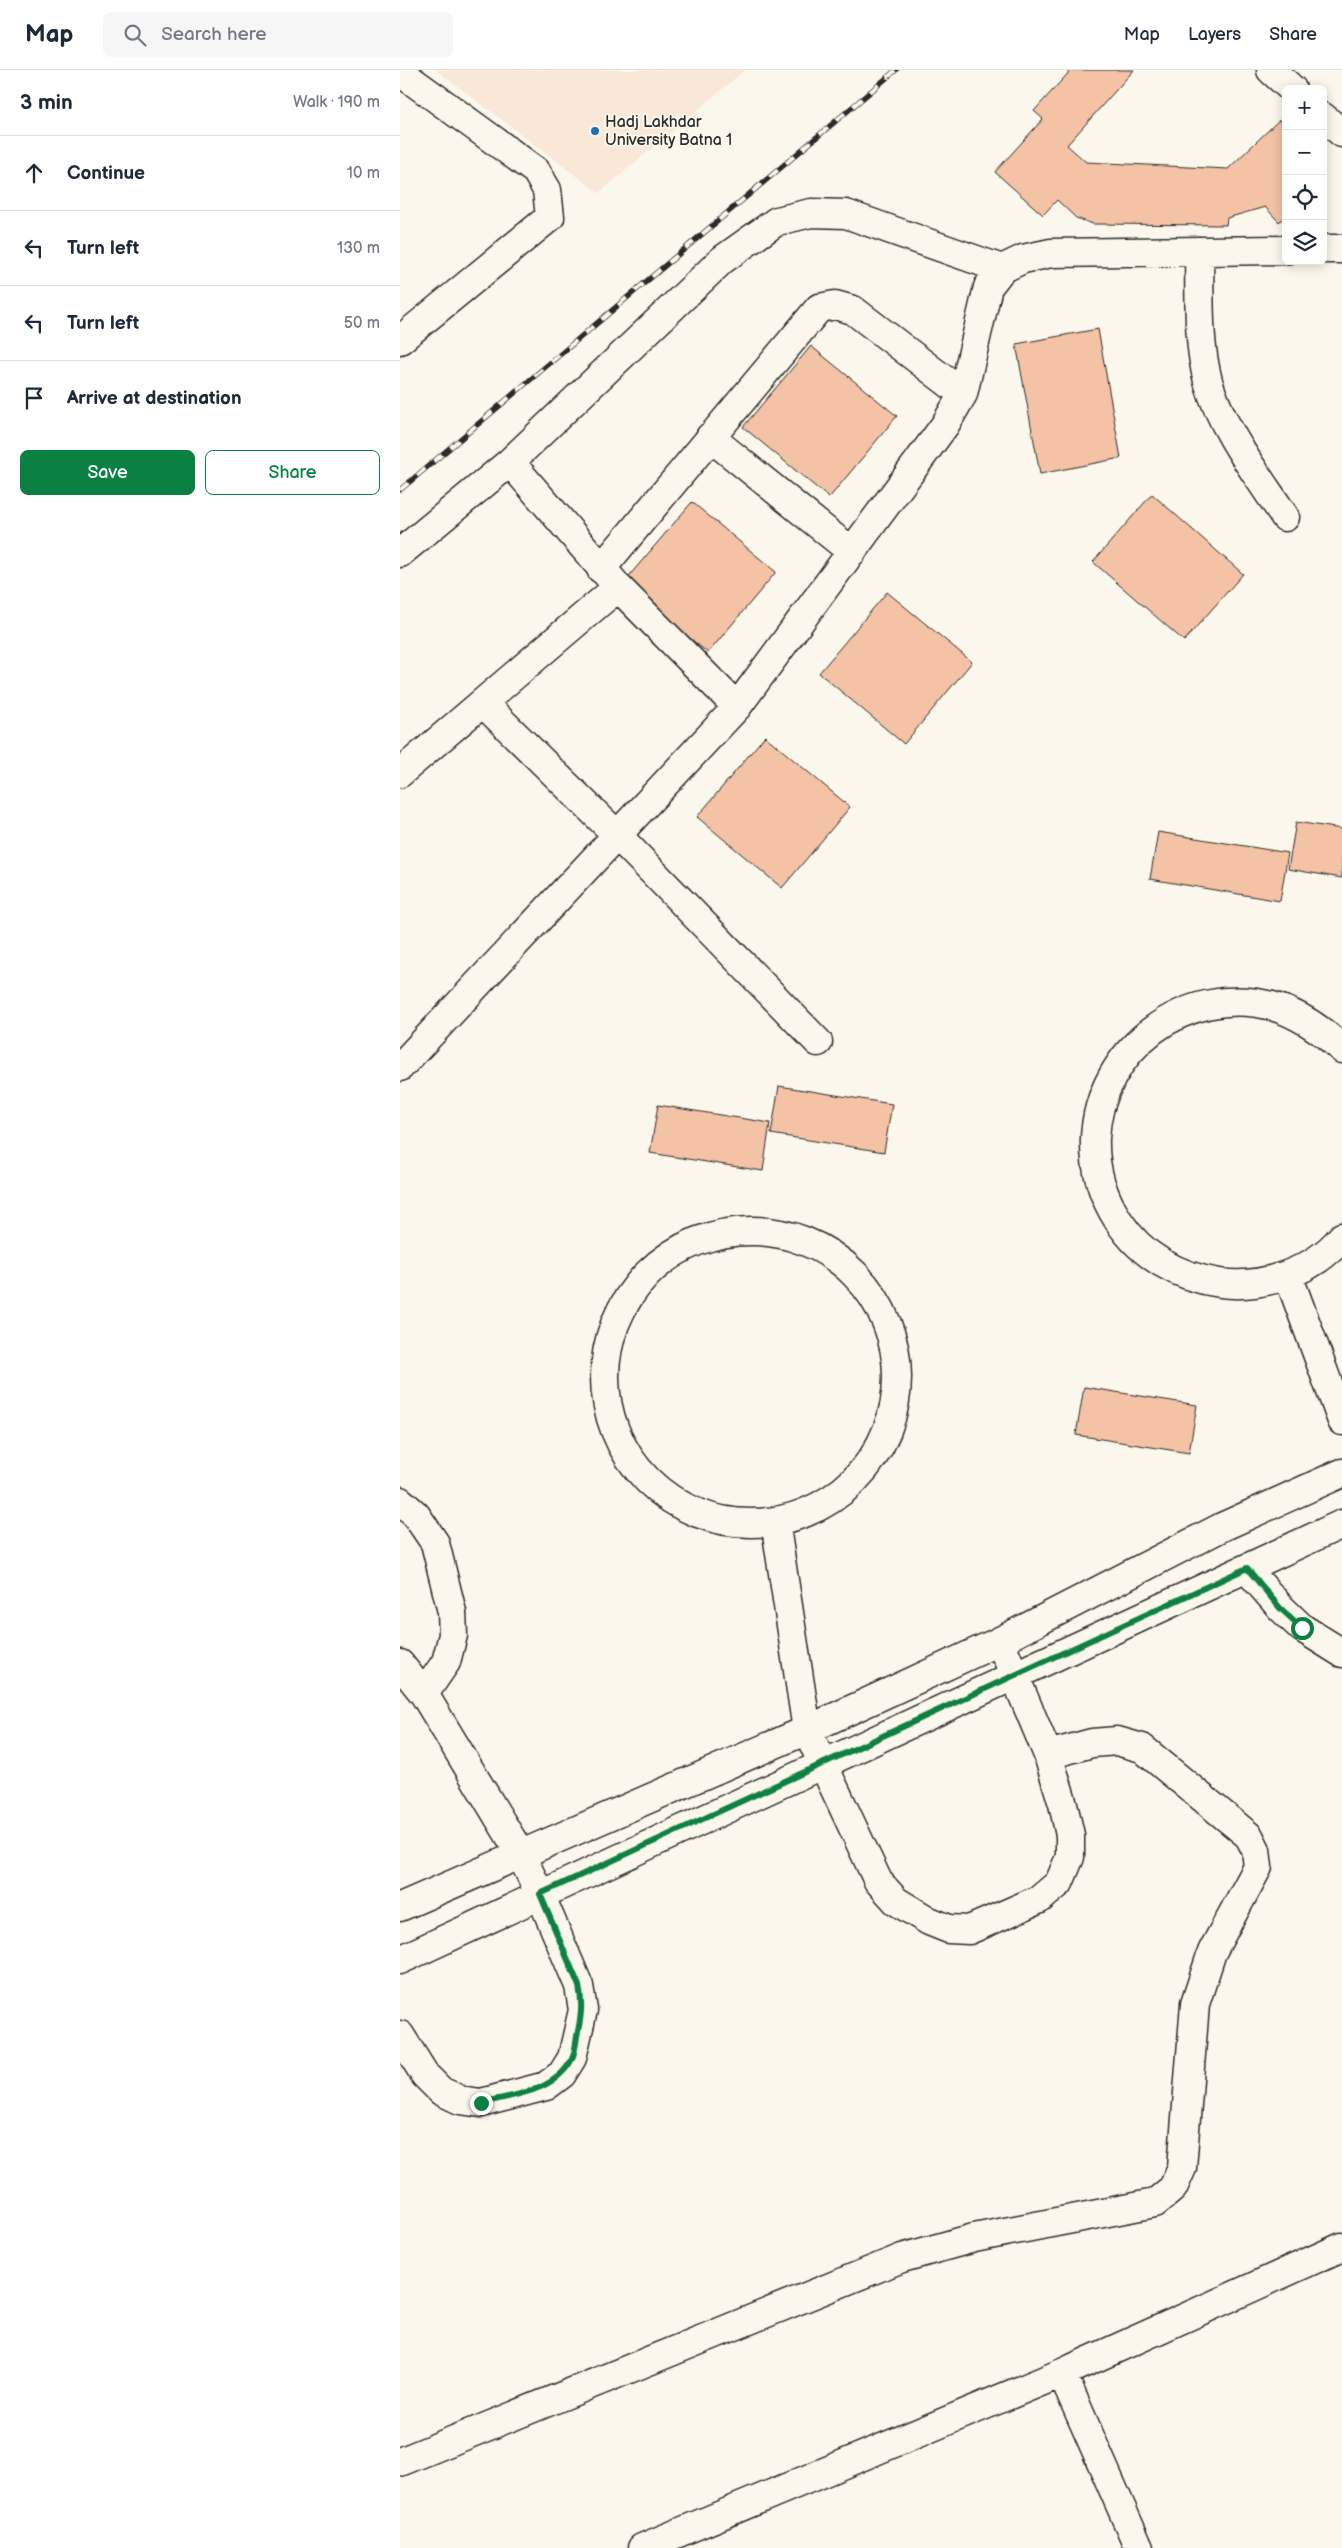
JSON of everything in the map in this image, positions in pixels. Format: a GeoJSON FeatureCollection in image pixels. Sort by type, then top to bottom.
{"type":"FeatureCollection","features":[{"type":"Feature","properties":{"kind":"street"},"geometry":{"type":"LineString","coordinates":[[1271,70],[1288,85]]}},
{"type":"Feature","properties":{"kind":"street"},"geometry":{"type":"LineString","coordinates":[[400,72],[536,171],[546,190],[550,217],[400,340]]}},
{"type":"Feature","properties":{"kind":"street"},"geometry":{"type":"LineString","coordinates":[[1327,120],[1342,133]]}},
{"type":"Feature","properties":{"kind":"street"},"geometry":{"type":"LineString","coordinates":[[400,553],[510,462],[722,260],[777,221],[811,213],[846,214],[1002,269]]}},
{"type":"Feature","properties":{"kind":"street"},"geometry":{"type":"LineString","coordinates":[[1327,249],[1342,249]]}},
{"type":"Feature","properties":{"kind":"street"},"geometry":{"type":"LineString","coordinates":[[400,1067],[737,707],[945,426],[963,394],[988,287],[1002,269],[1023,259],[1051,253],[1282,250]]}},
{"type":"Feature","properties":{"kind":"street"},"geometry":{"type":"LineString","coordinates":[[1199,251],[1202,342],[1208,382],[1232,437],[1285,517]]}},
{"type":"Feature","properties":{"kind":"street"},"geometry":{"type":"LineString","coordinates":[[400,773],[483,704],[610,578],[710,437],[819,308],[835,305],[853,310],[963,394]]}},
{"type":"Feature","properties":{"kind":"street"},"geometry":{"type":"LineString","coordinates":[[710,437],[852,552]]}},
{"type":"Feature","properties":{"kind":"street"},"geometry":{"type":"LineString","coordinates":[[510,462],[610,578],[737,707]]}},
{"type":"Feature","properties":{"kind":"street"},"geometry":{"type":"LineString","coordinates":[[483,704],[617,835],[818,1042]]}},
{"type":"Feature","properties":{"kind":"street"},"geometry":{"type":"LineString","coordinates":[[1342,1049],[1325,1032],[1300,1017],[1272,1006],[1242,1002],[1213,1004],[1184,1012],[1158,1025],[1135,1044],[1116,1067],[1103,1094],[1096,1123],[1094,1152],[1099,1181],[1110,1209],[1126,1233],[1148,1254],[1173,1270],[1201,1280],[1230,1284],[1260,1282],[1288,1275],[1315,1261],[1342,1237]]}},
{"type":"Feature","properties":{"kind":"street"},"geometry":{"type":"LineString","coordinates":[[758,1231],[788,1236],[816,1246],[842,1263],[864,1284],[881,1309],[892,1338],[897,1368],[896,1398],[888,1428],[875,1455],[856,1479],[832,1498],[805,1513],[775,1521],[745,1523],[714,1519],[686,1508],[660,1492],[634,1464],[621,1445],[610,1417],[605,1386],[606,1356],[614,1326],[628,1299],[647,1275],[670,1256],[697,1242],[727,1233],[758,1231]]}},
{"type":"Feature","properties":{"kind":"street"},"geometry":{"type":"LineString","coordinates":[[1288,1275],[1342,1421]]}},
{"type":"Feature","properties":{"kind":"street"},"geometry":{"type":"LineString","coordinates":[[400,1907],[520,1853],[807,1730],[1000,1641],[1222,1527],[1342,1473]]}},
{"type":"Feature","properties":{"kind":"street"},"geometry":{"type":"LineString","coordinates":[[400,1501],[416,1515],[435,1544],[452,1612],[453,1635],[446,1662],[424,1694]]}},
{"type":"Feature","properties":{"kind":"street"},"geometry":{"type":"LineString","coordinates":[[775,1521],[807,1730],[878,1881],[896,1901],[929,1921],[949,1929],[969,1930],[1040,1899],[1059,1883],[1070,1857],[1070,1835],[1048,1755],[1000,1641]]}},
{"type":"Feature","properties":{"kind":"street"},"geometry":{"type":"LineString","coordinates":[[400,1960],[1342,1524]]}},
{"type":"Feature","properties":{"kind":"street"},"geometry":{"type":"LineString","coordinates":[[1247,1568],[1280,1608],[1302,1628],[1342,1653]]}},
{"type":"Feature","properties":{"kind":"street"},"geometry":{"type":"LineString","coordinates":[[400,2035],[425,2075],[441,2091],[460,2100],[481,2103],[546,2086],[562,2074],[572,2058],[583,2010],[579,1986],[540,1894],[520,1853],[424,1694],[401,1666]]}},
{"type":"Feature","properties":{"kind":"street"},"geometry":{"type":"LineString","coordinates":[[400,2462],[902,2258],[1013,2230],[1155,2203],[1173,2188],[1182,2168],[1185,2144],[1195,2004],[1212,1952],[1258,1867],[1256,1850],[1249,1836],[1142,1748],[1117,1741],[1092,1743],[1048,1755]]}},
{"type":"Feature","properties":{"kind":"street"},"geometry":{"type":"LineString","coordinates":[[642,2548],[1062,2373],[1342,2247]]}},
{"type":"Feature","properties":{"kind":"street"},"geometry":{"type":"LineString","coordinates":[[1062,2373],[1139,2548]]}},
{"type":"Feature","properties":{"kind":"shaded area","name":"Hadj Lakhdar University Batna 1"},"geometry":{"type":"Polygon","coordinates":[[[436,70],[745,70],[599,193],[436,70]]]}},
{"type":"Feature","properties":{"kind":"building"},"geometry":{"type":"Polygon","coordinates":[[[1071,70],[1134,70],[1067,145],[1086,162],[1228,169],[1279,120],[1282,123],[1282,219],[1279,222],[1265,207],[1227,218],[1226,225],[1093,224],[1076,218],[1057,200],[1043,215],[995,172],[1043,119],[1034,111],[1071,70]]]}},
{"type":"Feature","properties":{"kind":"building"},"geometry":{"type":"Polygon","coordinates":[[[1098,329],[1121,458],[1040,474],[1016,344],[1098,329]]]}},
{"type":"Feature","properties":{"kind":"building"},"geometry":{"type":"Polygon","coordinates":[[[811,346],[897,416],[829,498],[743,427],[811,346]]]}},
{"type":"Feature","properties":{"kind":"building"},"geometry":{"type":"Polygon","coordinates":[[[1152,494],[1243,574],[1184,641],[1093,562],[1152,494]]]}},
{"type":"Feature","properties":{"kind":"building"},"geometry":{"type":"Polygon","coordinates":[[[692,502],[776,572],[708,653],[623,583],[692,502]]]}},
{"type":"Feature","properties":{"kind":"building"},"geometry":{"type":"Polygon","coordinates":[[[887,592],[972,662],[904,744],[819,673],[887,592]]]}},
{"type":"Feature","properties":{"kind":"building"},"geometry":{"type":"Polygon","coordinates":[[[765,736],[850,807],[782,888],[697,817],[765,736]]]}},
{"type":"Feature","properties":{"kind":"building"},"geometry":{"type":"Polygon","coordinates":[[[1296,822],[1342,829],[1342,878],[1288,869],[1296,822]]]}},
{"type":"Feature","properties":{"kind":"building"},"geometry":{"type":"Polygon","coordinates":[[[1158,832],[1288,853],[1280,901],[1150,879],[1158,832]]]}},
{"type":"Feature","properties":{"kind":"building"},"geometry":{"type":"Polygon","coordinates":[[[779,1086],[892,1104],[884,1152],[771,1134],[779,1086]]]}},
{"type":"Feature","properties":{"kind":"building"},"geometry":{"type":"Polygon","coordinates":[[[658,1105],[770,1123],[763,1171],[650,1153],[658,1105]]]}},
{"type":"Feature","properties":{"kind":"building"},"geometry":{"type":"Polygon","coordinates":[[[1084,1387],[1197,1405],[1189,1453],[1076,1435],[1084,1387]]]}},
{"type":"Feature","properties":{"kind":"railway"},"geometry":{"type":"LineString","coordinates":[[400,490],[896,70]]}},
{"type":"Feature","properties":{"kind":"place","name":"Hadj Lakhdar University Batna 1"},"geometry":{"type":"Point","coordinates":[595,131]}},
{"type":"Feature","properties":{"kind":"route"},"geometry":{"type":"LineString","coordinates":[[481,2103],[546,2086],[562,2074],[572,2058],[583,2010],[582,1998],[579,1986],[540,1894],[1247,1568],[1280,1608],[1302,1628]]}}]}
